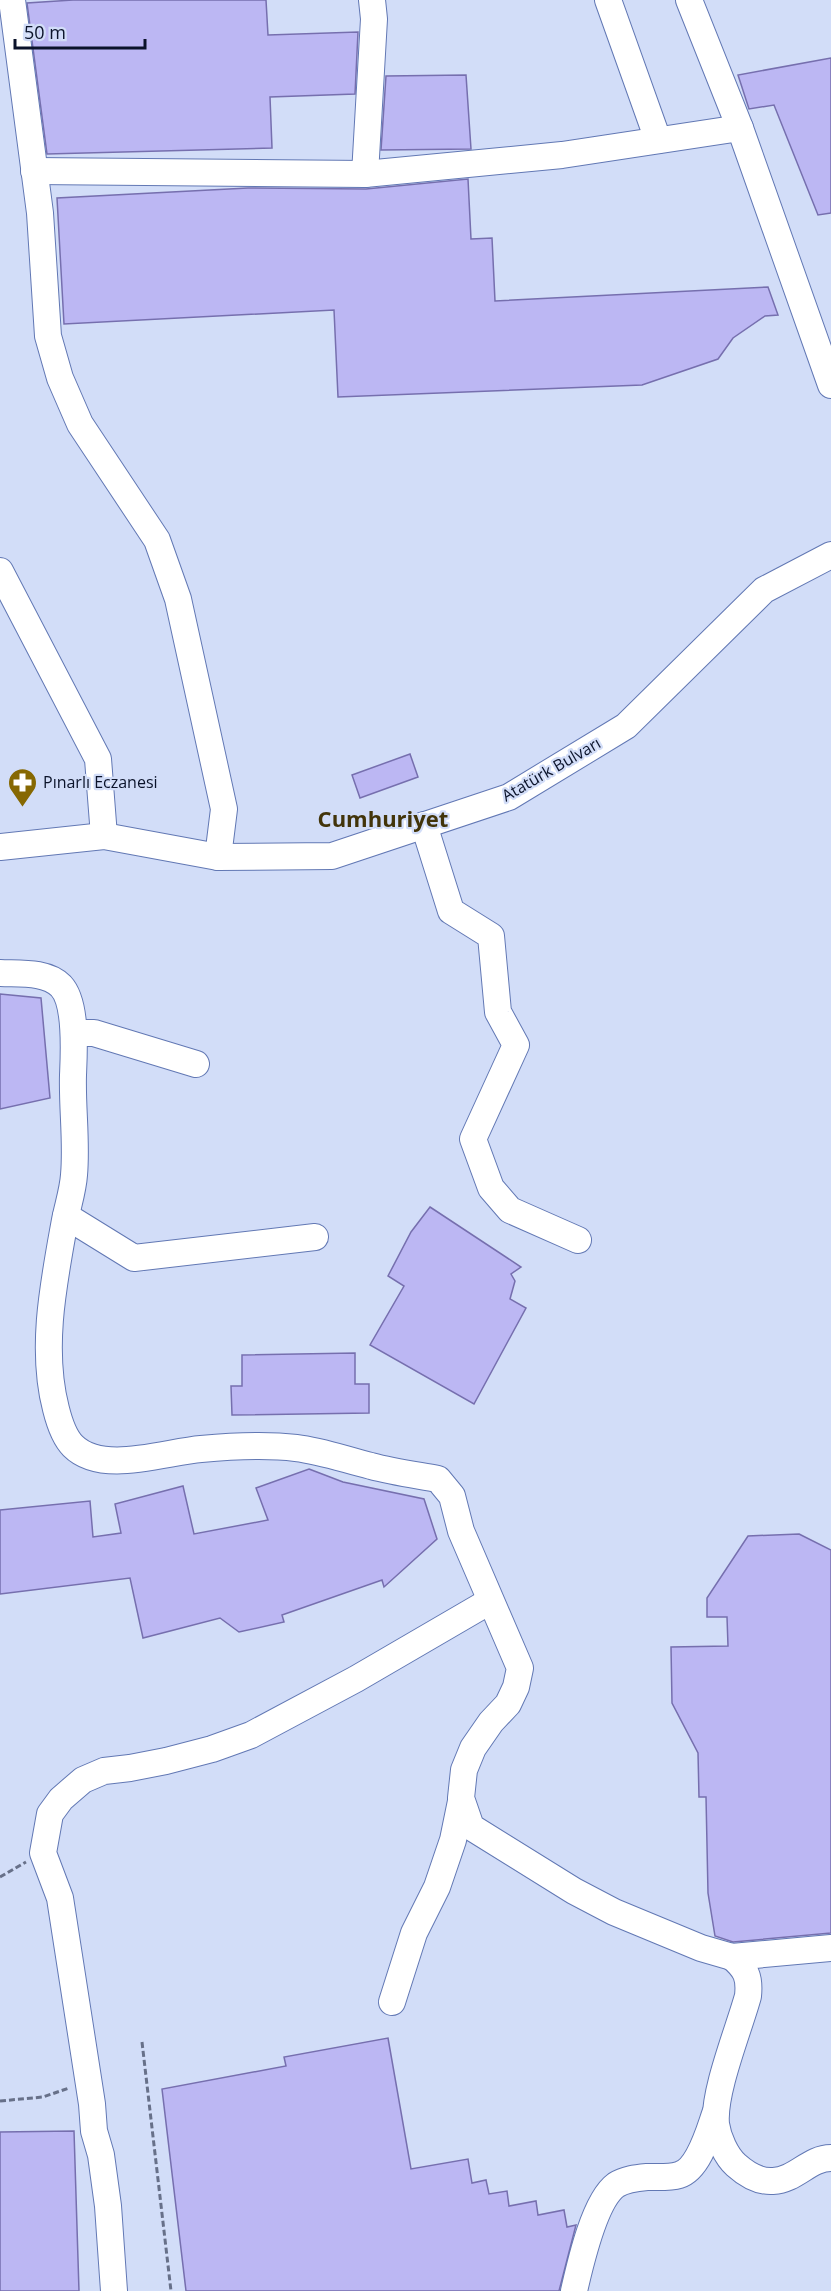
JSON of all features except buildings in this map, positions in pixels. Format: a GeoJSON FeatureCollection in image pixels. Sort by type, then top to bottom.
{"type":"FeatureCollection","features":[{"type":"Feature","properties":{"kind":"street"},"geometry":{"type":"LineString","coordinates":[[12,0],[40,213],[48,336],[60,378],[80,424],[157,540],[178,599],[224,809],[218,857]]}},
{"type":"Feature","properties":{"kind":"street"},"geometry":{"type":"LineString","coordinates":[[365,174],[374,19],[372,0]]}},
{"type":"Feature","properties":{"kind":"street"},"geometry":{"type":"LineString","coordinates":[[608,0],[658,140]]}},
{"type":"Feature","properties":{"kind":"street"},"geometry":{"type":"LineString","coordinates":[[689,0],[740,128],[831,385]]}},
{"type":"Feature","properties":{"kind":"street"},"geometry":{"type":"LineString","coordinates":[[34,171],[365,174],[562,154],[740,128]]}},
{"type":"Feature","properties":{"kind":"street","name":"Atatürk Bulvarı"},"geometry":{"type":"LineString","coordinates":[[0,847],[104,836],[218,857],[332,856],[509,797],[626,726],[764,590],[831,555]]}},
{"type":"Feature","properties":{"kind":"street"},"geometry":{"type":"LineString","coordinates":[[0,571],[98,759],[104,836]]}},
{"type":"Feature","properties":{"kind":"street"},"geometry":{"type":"LineString","coordinates":[[424,825],[451,911],[491,936],[498,1012],[516,1045],[473,1139],[491,1188],[510,1210],[578,1240]]}},
{"type":"Feature","properties":{"kind":"street"},"geometry":{"type":"LineString","coordinates":[[0,973],[47,977],[62,987],[70,1003],[74,1033],[72,1100],[75,1167],[55,1274],[49,1329],[49,1384],[59,1422],[73,1446],[90,1457],[117,1461],[197,1449],[248,1445],[297,1448],[372,1467],[438,1479],[452,1496],[461,1531],[520,1668],[516,1687],[508,1704],[491,1722],[473,1748],[464,1770],[453,1840],[437,1887],[414,1933],[392,2002]]}},
{"type":"Feature","properties":{"kind":"street"},"geometry":{"type":"LineString","coordinates":[[74,1033],[94,1033],[196,1064]]}},
{"type":"Feature","properties":{"kind":"street"},"geometry":{"type":"LineString","coordinates":[[66,1216],[134,1258],[315,1237]]}},
{"type":"Feature","properties":{"kind":"street"},"geometry":{"type":"LineString","coordinates":[[114,2291],[108,2206],[101,2155],[94,2131],[92,2104],[60,1898],[43,1853],[50,1815],[62,1799],[83,1780],[104,1771],[130,1768],[212,1749],[251,1735],[356,1679],[490,1601]]}},
{"type":"Feature","properties":{"kind":"street"},"geometry":{"type":"LineString","coordinates":[[461,1798],[471,1827],[574,1891],[614,1912],[690,1944],[732,1957],[831,1948]]}},
{"type":"Feature","properties":{"kind":"street"},"geometry":{"type":"LineString","coordinates":[[732,1957],[746,1969],[750,1982],[748,1996],[721,2085],[716,2123],[720,2139],[732,2161],[744,2172],[758,2179],[772,2181],[789,2178],[819,2158],[831,2158]]}},
{"type":"Feature","properties":{"kind":"street"},"geometry":{"type":"LineString","coordinates":[[574,2291],[583,2250],[604,2200],[614,2186],[625,2181],[680,2175],[692,2165],[704,2145],[718,2105]]}},
{"type":"Feature","properties":{"kind":"path"},"geometry":{"type":"LineString","coordinates":[[0,1877],[43,1853]]}},
{"type":"Feature","properties":{"kind":"path"},"geometry":{"type":"LineString","coordinates":[[142,2042],[171,2291]]}},
{"type":"Feature","properties":{"kind":"path"},"geometry":{"type":"LineString","coordinates":[[0,2101],[43,2097],[88,2082]]}},
{"type":"Feature","properties":{"kind":"place","name":"Pınarlı Eczanesi"},"geometry":{"type":"Point","coordinates":[22,808]}},
{"type":"Feature","properties":{"kind":"district","name":"Cumhuriyet"},"geometry":{"type":"Point","coordinates":[383,818]}}]}
